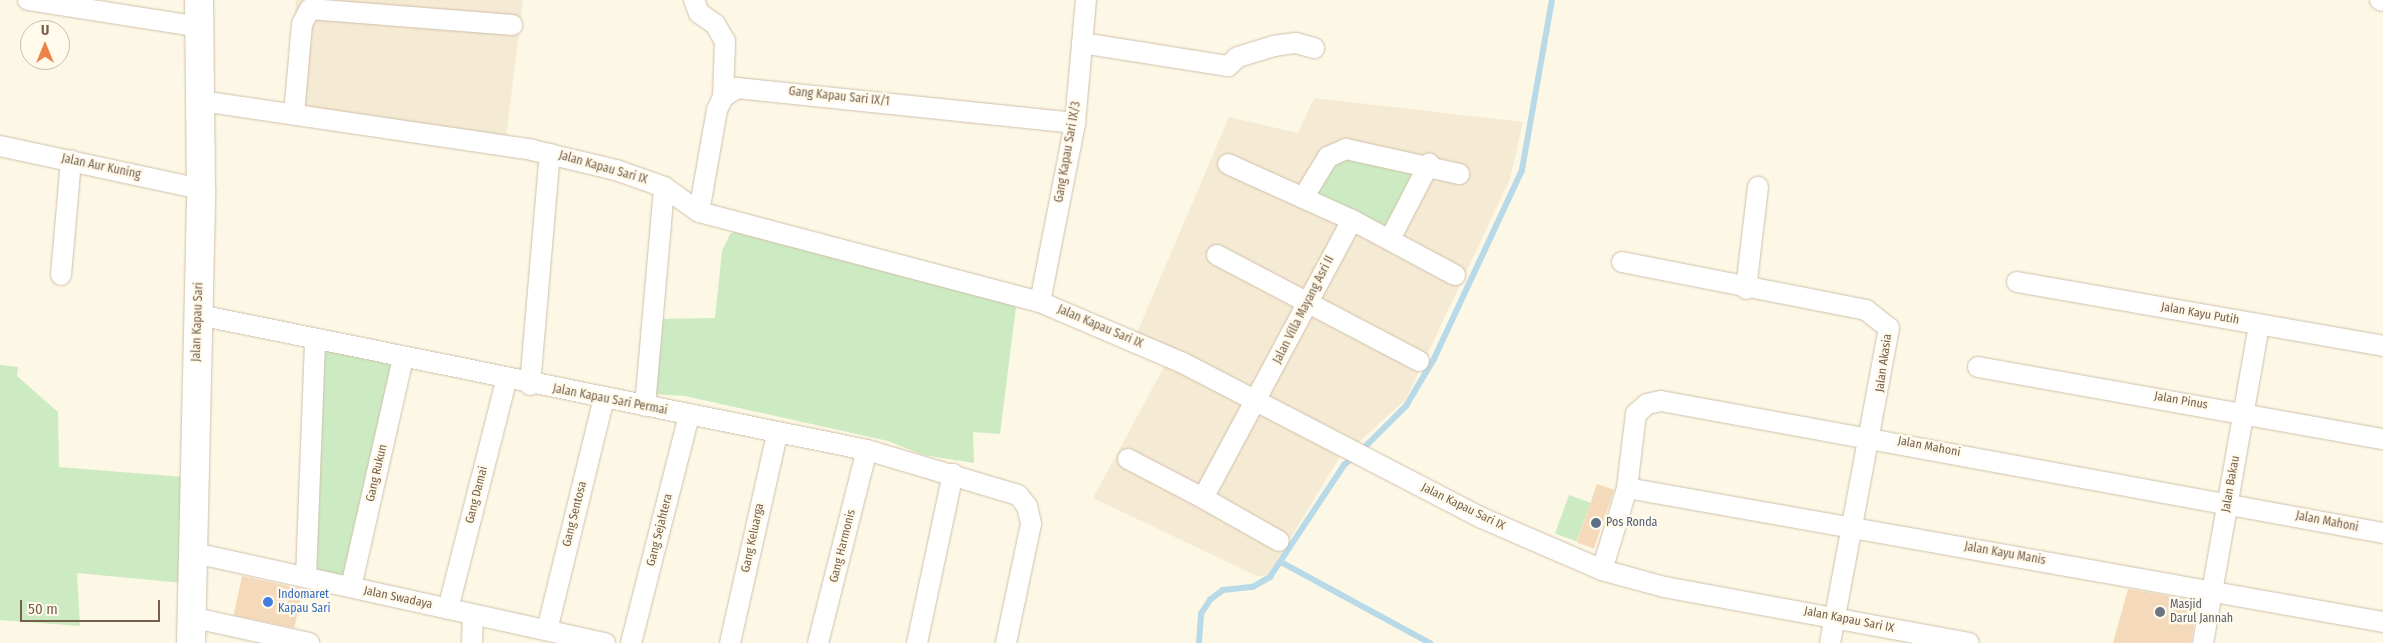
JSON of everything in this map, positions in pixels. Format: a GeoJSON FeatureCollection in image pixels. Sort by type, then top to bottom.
{"type":"FeatureCollection","features":[{"type":"Feature","properties":{"kind":"main road","name":"Jalan Kapau Sari"},"geometry":{"type":"LineString","coordinates":[[191,630],[190,552],[199,316],[201,189],[202,101],[199,0]]}},
{"type":"Feature","properties":{"kind":"street"},"geometry":{"type":"LineString","coordinates":[[28,0],[201,28]]}},
{"type":"Feature","properties":{"kind":"street"},"geometry":{"type":"LineString","coordinates":[[694,0],[725,41],[723,96],[711,137],[699,212]]}},
{"type":"Feature","properties":{"kind":"street","name":"Gang Kapau Sari IX/3"},"geometry":{"type":"LineString","coordinates":[[1040,302],[1076,123],[1086,0]]}},
{"type":"Feature","properties":{"kind":"street"},"geometry":{"type":"LineString","coordinates":[[294,114],[302,24],[310,9],[512,25]]}},
{"type":"Feature","properties":{"kind":"street"},"geometry":{"type":"LineString","coordinates":[[1082,44],[1228,66],[1238,57],[1274,46],[1296,43],[1314,48]]}},
{"type":"Feature","properties":{"kind":"street","name":"Gang Kapau Sari IX/1"},"geometry":{"type":"LineString","coordinates":[[723,96],[751,87],[1076,123]]}},
{"type":"Feature","properties":{"kind":"street","name":"Jalan Kapau Sari IX"},"geometry":{"type":"LineString","coordinates":[[202,101],[550,154],[664,188],[699,212],[1040,302],[1258,400],[1482,518],[1602,570],[1664,587],[1969,643]]}},
{"type":"Feature","properties":{"kind":"street","name":"Jalan Aur Kuning"},"geometry":{"type":"LineString","coordinates":[[0,146],[201,189]]}},
{"type":"Feature","properties":{"kind":"street"},"geometry":{"type":"LineString","coordinates":[[1303,198],[1328,157],[1346,149],[1429,164],[1459,174]]}},
{"type":"Feature","properties":{"kind":"street"},"geometry":{"type":"LineString","coordinates":[[530,386],[550,154]]}},
{"type":"Feature","properties":{"kind":"street"},"geometry":{"type":"LineString","coordinates":[[61,275],[72,160]]}},
{"type":"Feature","properties":{"kind":"street"},"geometry":{"type":"LineString","coordinates":[[1228,164],[1352,220],[1454,275]]}},
{"type":"Feature","properties":{"kind":"street"},"geometry":{"type":"LineString","coordinates":[[1390,239],[1429,164]]}},
{"type":"Feature","properties":{"kind":"street"},"geometry":{"type":"LineString","coordinates":[[1746,289],[1758,187]]}},
{"type":"Feature","properties":{"kind":"street"},"geometry":{"type":"LineString","coordinates":[[645,406],[664,188]]}},
{"type":"Feature","properties":{"kind":"street","name":"Jalan Villa Mayang Asri II"},"geometry":{"type":"LineString","coordinates":[[1203,498],[1258,400],[1308,300],[1352,220]]}},
{"type":"Feature","properties":{"kind":"street"},"geometry":{"type":"LineString","coordinates":[[1217,255],[1308,300],[1418,361]]}},
{"type":"Feature","properties":{"kind":"street","name":"Jalan Akasia"},"geometry":{"type":"LineString","coordinates":[[1622,262],[1746,289],[1866,310],[1884,320],[1890,339],[1830,643]]}},
{"type":"Feature","properties":{"kind":"street","name":"Jalan Kayu Putih"},"geometry":{"type":"LineString","coordinates":[[2017,282],[2383,346]]}},
{"type":"Feature","properties":{"kind":"street","name":"Jalan Kapau Sari Permai"},"geometry":{"type":"LineString","coordinates":[[199,316],[530,386],[604,398],[776,434],[868,450],[953,474],[1024,504],[1030,533],[1006,643]]}},
{"type":"Feature","properties":{"kind":"street","name":"Jalan Bakau"},"geometry":{"type":"LineString","coordinates":[[2203,643],[2210,590],[2228,503],[2260,325]]}},
{"type":"Feature","properties":{"kind":"street"},"geometry":{"type":"LineString","coordinates":[[306,577],[315,340]]}},
{"type":"Feature","properties":{"kind":"street","name":"Gang Rukun"},"geometry":{"type":"LineString","coordinates":[[351,587],[403,359]]}},
{"type":"Feature","properties":{"kind":"street","name":"Jalan Pinus"},"geometry":{"type":"LineString","coordinates":[[1978,367],[2243,412],[2383,439]]}},
{"type":"Feature","properties":{"kind":"street","name":"Gang Damai"},"geometry":{"type":"LineString","coordinates":[[448,609],[506,380]]}},
{"type":"Feature","properties":{"kind":"street","name":"Gang Sentosa"},"geometry":{"type":"LineString","coordinates":[[558,636],[604,398]]}},
{"type":"Feature","properties":{"kind":"street","name":"Jalan Mahoni"},"geometry":{"type":"LineString","coordinates":[[1602,570],[1627,488],[1636,414],[1653,402],[1872,437],[2383,533]]}},
{"type":"Feature","properties":{"kind":"street","name":"Gang Sejahtera"},"geometry":{"type":"LineString","coordinates":[[631,643],[689,416]]}},
{"type":"Feature","properties":{"kind":"street","name":"Gang Keluarga"},"geometry":{"type":"LineString","coordinates":[[730,643],[776,434]]}},
{"type":"Feature","properties":{"kind":"street","name":"Gang Harmonis"},"geometry":{"type":"LineString","coordinates":[[818,643],[868,450]]}},
{"type":"Feature","properties":{"kind":"street"},"geometry":{"type":"LineString","coordinates":[[1128,459],[1203,498],[1279,541]]}},
{"type":"Feature","properties":{"kind":"street"},"geometry":{"type":"LineString","coordinates":[[917,643],[953,474]]}},
{"type":"Feature","properties":{"kind":"street","name":"Jalan Kayu Manis"},"geometry":{"type":"LineString","coordinates":[[1627,488],[2383,622]]}},
{"type":"Feature","properties":{"kind":"street","name":"Jalan Swadaya"},"geometry":{"type":"LineString","coordinates":[[190,552],[448,609],[558,636],[605,643]]}},
{"type":"Feature","properties":{"kind":"street"},"geometry":{"type":"LineString","coordinates":[[472,643],[473,615]]}},
{"type":"Feature","properties":{"kind":"street"},"geometry":{"type":"LineString","coordinates":[[191,630],[310,643]]}},
{"type":"Feature","properties":{"kind":"shaded area"},"geometry":{"type":"Polygon","coordinates":[[[296,0],[523,0],[506,138],[287,103],[296,0]]]}},
{"type":"Feature","properties":{"kind":"shaded area"},"geometry":{"type":"Polygon","coordinates":[[[1314,98],[1523,122],[1510,179],[1406,399],[1358,443],[1134,340],[1229,117],[1298,133],[1314,98]]]}},
{"type":"Feature","properties":{"kind":"shaded area"},"geometry":{"type":"Polygon","coordinates":[[[1165,365],[1341,455],[1268,575],[1257,576],[1093,498],[1165,365]]]}},
{"type":"Feature","properties":{"kind":"green space"},"geometry":{"type":"Polygon","coordinates":[[[1337,155],[1418,170],[1389,229],[1309,198],[1337,155]]]}},
{"type":"Feature","properties":{"kind":"green space"},"geometry":{"type":"Polygon","coordinates":[[[735,232],[996,296],[1016,307],[1000,434],[973,432],[974,463],[923,455],[888,441],[685,396],[651,394],[659,319],[715,318],[722,251],[730,234],[735,232]]]}},
{"type":"Feature","properties":{"kind":"green space"},"geometry":{"type":"Polygon","coordinates":[[[315,340],[403,359],[351,587],[306,577],[315,340]]]}},
{"type":"Feature","properties":{"kind":"green space"},"geometry":{"type":"Polygon","coordinates":[[[0,365],[18,367],[17,376],[58,412],[59,467],[183,477],[183,583],[77,573],[80,626],[0,620],[0,365]]]}},
{"type":"Feature","properties":{"kind":"green space"},"geometry":{"type":"Polygon","coordinates":[[[1569,495],[1591,503],[1577,541],[1555,534],[1569,495]]]}},
{"type":"Feature","properties":{"kind":"building","name":"Pos Ronda"},"geometry":{"type":"Polygon","coordinates":[[[1597,484],[1614,490],[1594,548],[1577,543],[1597,484]]]}},
{"type":"Feature","properties":{"kind":"building","name":"Indomaret Kapau Sari"},"geometry":{"type":"Polygon","coordinates":[[[242,576],[303,589],[294,628],[234,615],[242,576]]]}},
{"type":"Feature","properties":{"kind":"building","name":"Masjid Darul Jannah"},"geometry":{"type":"Polygon","coordinates":[[[2128,589],[2198,601],[2191,643],[2113,643],[2128,589]]]}},
{"type":"Feature","properties":{"kind":"waterway"},"geometry":{"type":"LineString","coordinates":[[1361,451],[1406,406],[1434,359],[1522,170],[1552,0]]}},
{"type":"Feature","properties":{"kind":"waterway"},"geometry":{"type":"LineString","coordinates":[[1199,643],[1201,614],[1210,600],[1223,590],[1253,587],[1270,577],[1344,465],[1354,457]]}},
{"type":"Feature","properties":{"kind":"waterway"},"geometry":{"type":"LineString","coordinates":[[1281,562],[1430,643]]}},
{"type":"Feature","properties":{"kind":"place","name":"Pos Ronda"},"geometry":{"type":"Point","coordinates":[1596,523]}},
{"type":"Feature","properties":{"kind":"place","name":"Indomaret Kapau Sari"},"geometry":{"type":"Point","coordinates":[268,602]}},
{"type":"Feature","properties":{"kind":"place","name":"Masjid Darul Jannah"},"geometry":{"type":"Point","coordinates":[2160,612]}}]}
